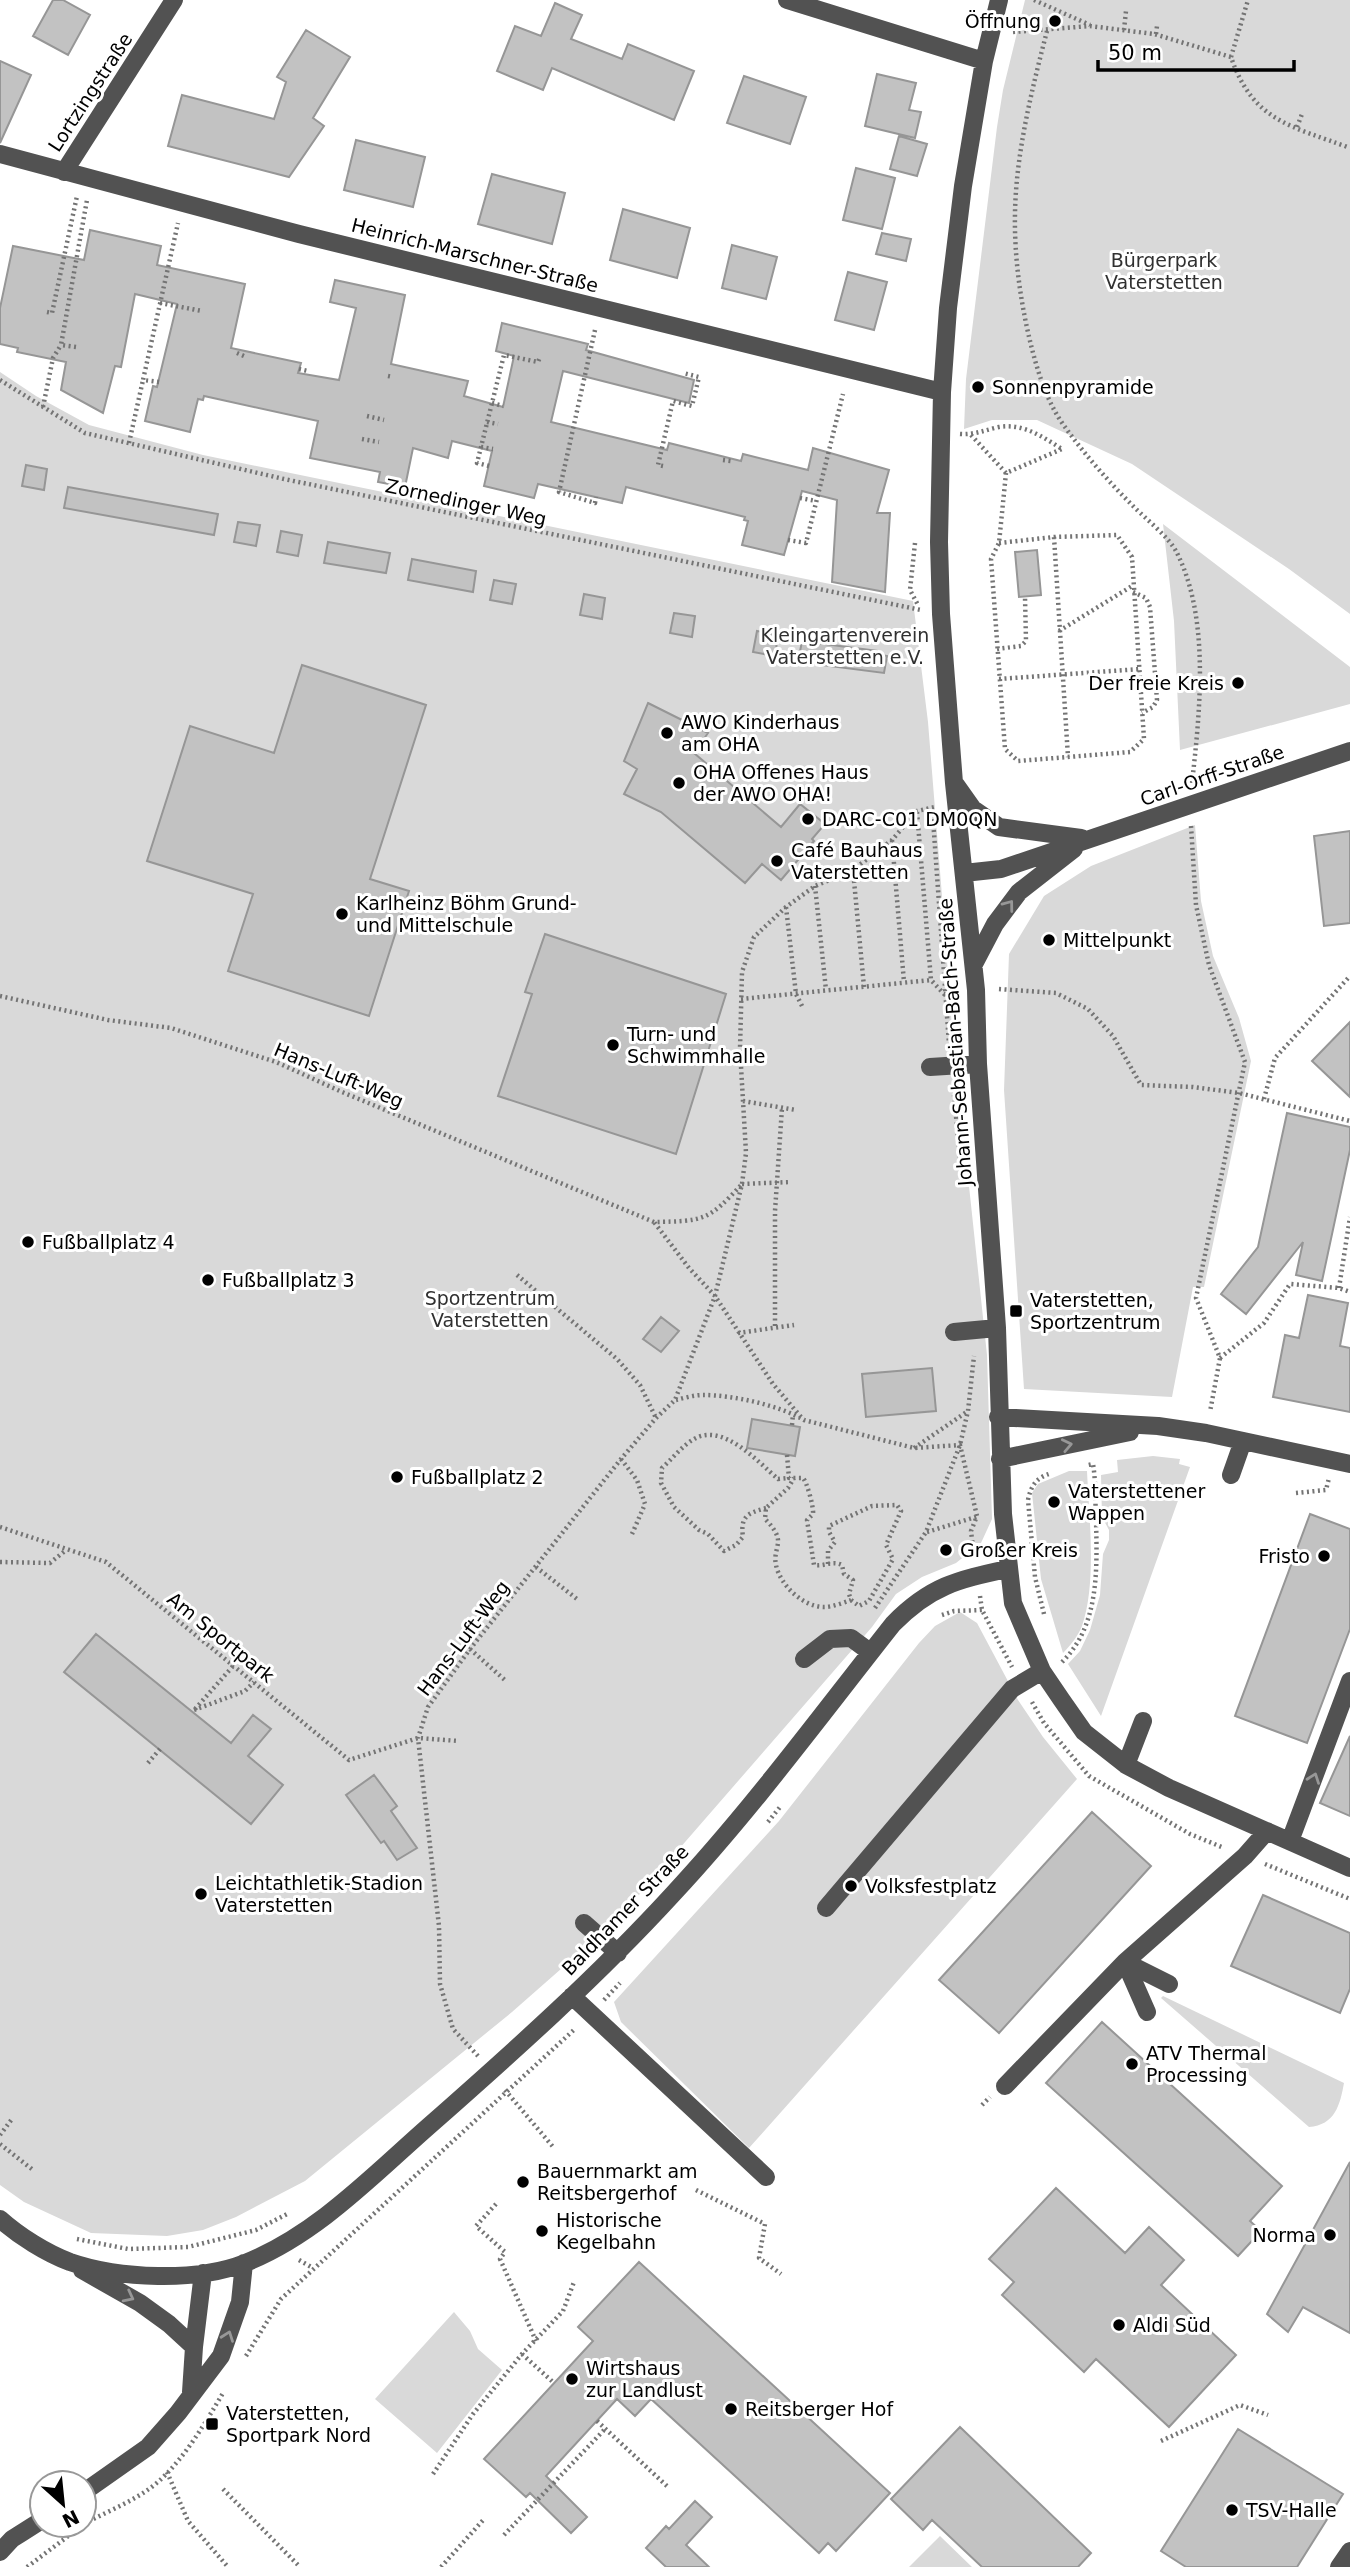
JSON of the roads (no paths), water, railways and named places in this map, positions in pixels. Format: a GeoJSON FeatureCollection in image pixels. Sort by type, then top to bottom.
{"type":"FeatureCollection","features":[{"type":"Feature","properties":{"kind":"street","name":"Lortzingstraße"},"geometry":{"type":"LineString","coordinates":[[64,172],[174,0]]}},
{"type":"Feature","properties":{"kind":"street"},"geometry":{"type":"LineString","coordinates":[[787,0],[984,61]]}},
{"type":"Feature","properties":{"kind":"street","name":"Johann-Sebastian-Bach-Straße"},"geometry":{"type":"LineString","coordinates":[[999,0],[984,61],[948,308],[941,434],[941,614],[954,783],[974,964],[996,1328],[1003,1514],[1007,1569],[1013,1603],[1042,1671],[1084,1732],[1126,1765],[1169,1788],[1350,1868]]}},
{"type":"Feature","properties":{"kind":"street","name":"Heinrich-Marschner-Straße"},"geometry":{"type":"LineString","coordinates":[[0,154],[299,234],[942,392]]}},
{"type":"Feature","properties":{"kind":"street","name":"Carl-Orff-Straße"},"geometry":{"type":"LineString","coordinates":[[964,873],[1001,869],[1350,751]]}},
{"type":"Feature","properties":{"kind":"street","name":"Carl-Orff-Straße"},"geometry":{"type":"LineString","coordinates":[[954,783],[973,809],[999,827],[1088,839]]}},
{"type":"Feature","properties":{"kind":"street","name":"Carl-Orff-Straße"},"geometry":{"type":"LineString","coordinates":[[974,964],[995,924],[1019,892],[1088,839]]}},
{"type":"Feature","properties":{"kind":"street"},"geometry":{"type":"LineString","coordinates":[[930,1067],[978,1064]]}},
{"type":"Feature","properties":{"kind":"street"},"geometry":{"type":"LineString","coordinates":[[954,1332],[996,1328]]}},
{"type":"Feature","properties":{"kind":"street"},"geometry":{"type":"LineString","coordinates":[[998,1417],[1158,1426],[1350,1464]]}},
{"type":"Feature","properties":{"kind":"street"},"geometry":{"type":"LineString","coordinates":[[1000,1460],[1158,1426]]}},
{"type":"Feature","properties":{"kind":"street"},"geometry":{"type":"LineString","coordinates":[[1231,1475],[1243,1441]]}},
{"type":"Feature","properties":{"kind":"street","name":"Baldhamer Straße"},"geometry":{"type":"LineString","coordinates":[[71,2262],[134,2274],[204,2273],[244,2263],[278,2248],[322,2218],[492,2070],[618,1953],[727,1833],[870,1652],[912,1604],[950,1583],[1007,1569]]}},
{"type":"Feature","properties":{"kind":"street"},"geometry":{"type":"LineString","coordinates":[[804,1659],[830,1639],[851,1638],[870,1652]]}},
{"type":"Feature","properties":{"kind":"street"},"geometry":{"type":"LineString","coordinates":[[826,1908],[1012,1689],[1042,1671]]}},
{"type":"Feature","properties":{"kind":"street"},"geometry":{"type":"LineString","coordinates":[[1290,1842],[1350,1681]]}},
{"type":"Feature","properties":{"kind":"street"},"geometry":{"type":"LineString","coordinates":[[1126,1765],[1143,1721]]}},
{"type":"Feature","properties":{"kind":"street"},"geometry":{"type":"LineString","coordinates":[[1005,2086],[1125,1962],[1245,1856],[1267,1831]]}},
{"type":"Feature","properties":{"kind":"street"},"geometry":{"type":"LineString","coordinates":[[584,1923],[618,1953]]}},
{"type":"Feature","properties":{"kind":"street"},"geometry":{"type":"LineString","coordinates":[[1125,1962],[1169,1984]]}},
{"type":"Feature","properties":{"kind":"street"},"geometry":{"type":"LineString","coordinates":[[1125,1962],[1147,2012]]}},
{"type":"Feature","properties":{"kind":"street"},"geometry":{"type":"LineString","coordinates":[[572,1996],[766,2177]]}},
{"type":"Feature","properties":{"kind":"street"},"geometry":{"type":"LineString","coordinates":[[0,2219],[42,2248],[140,2302],[194,2347]]}},
{"type":"Feature","properties":{"kind":"street"},"geometry":{"type":"LineString","coordinates":[[98,2483],[148,2447],[178,2413],[191,2392],[221,2356],[240,2302],[244,2263]]}},
{"type":"Feature","properties":{"kind":"street"},"geometry":{"type":"LineString","coordinates":[[191,2392],[204,2273]]}},
{"type":"Feature","properties":{"kind":"street"},"geometry":{"type":"LineString","coordinates":[[0,2552],[12,2539],[28,2528]]}},
{"type":"Feature","properties":{"kind":"street"},"geometry":{"type":"LineString","coordinates":[[1339,2567],[1350,2551]]}},
{"type":"Feature","properties":{"kind":"place","name":"Öffnung"},"geometry":{"type":"Point","coordinates":[1055,21]}},
{"type":"Feature","properties":{"kind":"place","name":"Sonnenpyramide"},"geometry":{"type":"Point","coordinates":[978,387]}},
{"type":"Feature","properties":{"kind":"place","name":"Der freie Kreis"},"geometry":{"type":"Point","coordinates":[1238,683]}},
{"type":"Feature","properties":{"kind":"place","name":"AWO Kinderhaus am OHA"},"geometry":{"type":"Point","coordinates":[667,733]}},
{"type":"Feature","properties":{"kind":"place","name":"OHA Offenes Haus der AWO OHA!"},"geometry":{"type":"Point","coordinates":[679,783]}},
{"type":"Feature","properties":{"kind":"place","name":"DARC-C01 DM0QN"},"geometry":{"type":"Point","coordinates":[808,819]}},
{"type":"Feature","properties":{"kind":"place","name":"Café Bauhaus Vaterstetten"},"geometry":{"type":"Point","coordinates":[777,861]}},
{"type":"Feature","properties":{"kind":"place","name":"Karlheinz Böhm Grund- und Mittelschule"},"geometry":{"type":"Point","coordinates":[342,914]}},
{"type":"Feature","properties":{"kind":"place","name":"Mittelpunkt"},"geometry":{"type":"Point","coordinates":[1049,940]}},
{"type":"Feature","properties":{"kind":"place","name":"Turn- und Schwimmhalle"},"geometry":{"type":"Point","coordinates":[613,1045]}},
{"type":"Feature","properties":{"kind":"place","name":"Fußballplatz 4"},"geometry":{"type":"Point","coordinates":[28,1242]}},
{"type":"Feature","properties":{"kind":"place","name":"Fußballplatz 3"},"geometry":{"type":"Point","coordinates":[208,1280]}},
{"type":"Feature","properties":{"kind":"place","name":"Vaterstetten, Sportzentrum"},"geometry":{"type":"Point","coordinates":[1016,1311]}},
{"type":"Feature","properties":{"kind":"place","name":"Fußballplatz 2"},"geometry":{"type":"Point","coordinates":[397,1477]}},
{"type":"Feature","properties":{"kind":"place","name":"Vaterstettener Wappen"},"geometry":{"type":"Point","coordinates":[1054,1502]}},
{"type":"Feature","properties":{"kind":"place","name":"Großer Kreis"},"geometry":{"type":"Point","coordinates":[946,1550]}},
{"type":"Feature","properties":{"kind":"place","name":"Fristo"},"geometry":{"type":"Point","coordinates":[1324,1556]}},
{"type":"Feature","properties":{"kind":"place","name":"Volksfestplatz"},"geometry":{"type":"Point","coordinates":[851,1886]}},
{"type":"Feature","properties":{"kind":"place","name":"Leichtathletik-Stadion Vaterstetten"},"geometry":{"type":"Point","coordinates":[201,1894]}},
{"type":"Feature","properties":{"kind":"place","name":"ATV Thermal Processing"},"geometry":{"type":"Point","coordinates":[1132,2064]}},
{"type":"Feature","properties":{"kind":"place","name":"Bauernmarkt am Reitsbergerhof"},"geometry":{"type":"Point","coordinates":[523,2182]}},
{"type":"Feature","properties":{"kind":"place","name":"Historische Kegelbahn"},"geometry":{"type":"Point","coordinates":[542,2231]}},
{"type":"Feature","properties":{"kind":"place","name":"Norma"},"geometry":{"type":"Point","coordinates":[1330,2235]}},
{"type":"Feature","properties":{"kind":"place","name":"Aldi Süd"},"geometry":{"type":"Point","coordinates":[1119,2325]}},
{"type":"Feature","properties":{"kind":"place","name":"Wirtshaus zur Landlust"},"geometry":{"type":"Point","coordinates":[572,2379]}},
{"type":"Feature","properties":{"kind":"place","name":"Reitsberger Hof"},"geometry":{"type":"Point","coordinates":[731,2409]}},
{"type":"Feature","properties":{"kind":"place","name":"Vaterstetten, Sportpark Nord"},"geometry":{"type":"Point","coordinates":[212,2424]}},
{"type":"Feature","properties":{"kind":"place","name":"TSV-Halle"},"geometry":{"type":"Point","coordinates":[1232,2510]}},
{"type":"Feature","properties":{"kind":"park label","name":"Bürgerpark Vaterstetten"},"geometry":{"type":"Point","coordinates":[1164,271]}},
{"type":"Feature","properties":{"kind":"park label","name":"Kleingartenverein Vaterstetten e.V."},"geometry":{"type":"Point","coordinates":[845,646]}},
{"type":"Feature","properties":{"kind":"park label","name":"Sportzentrum Vaterstetten"},"geometry":{"type":"Point","coordinates":[490,1309]}}]}
